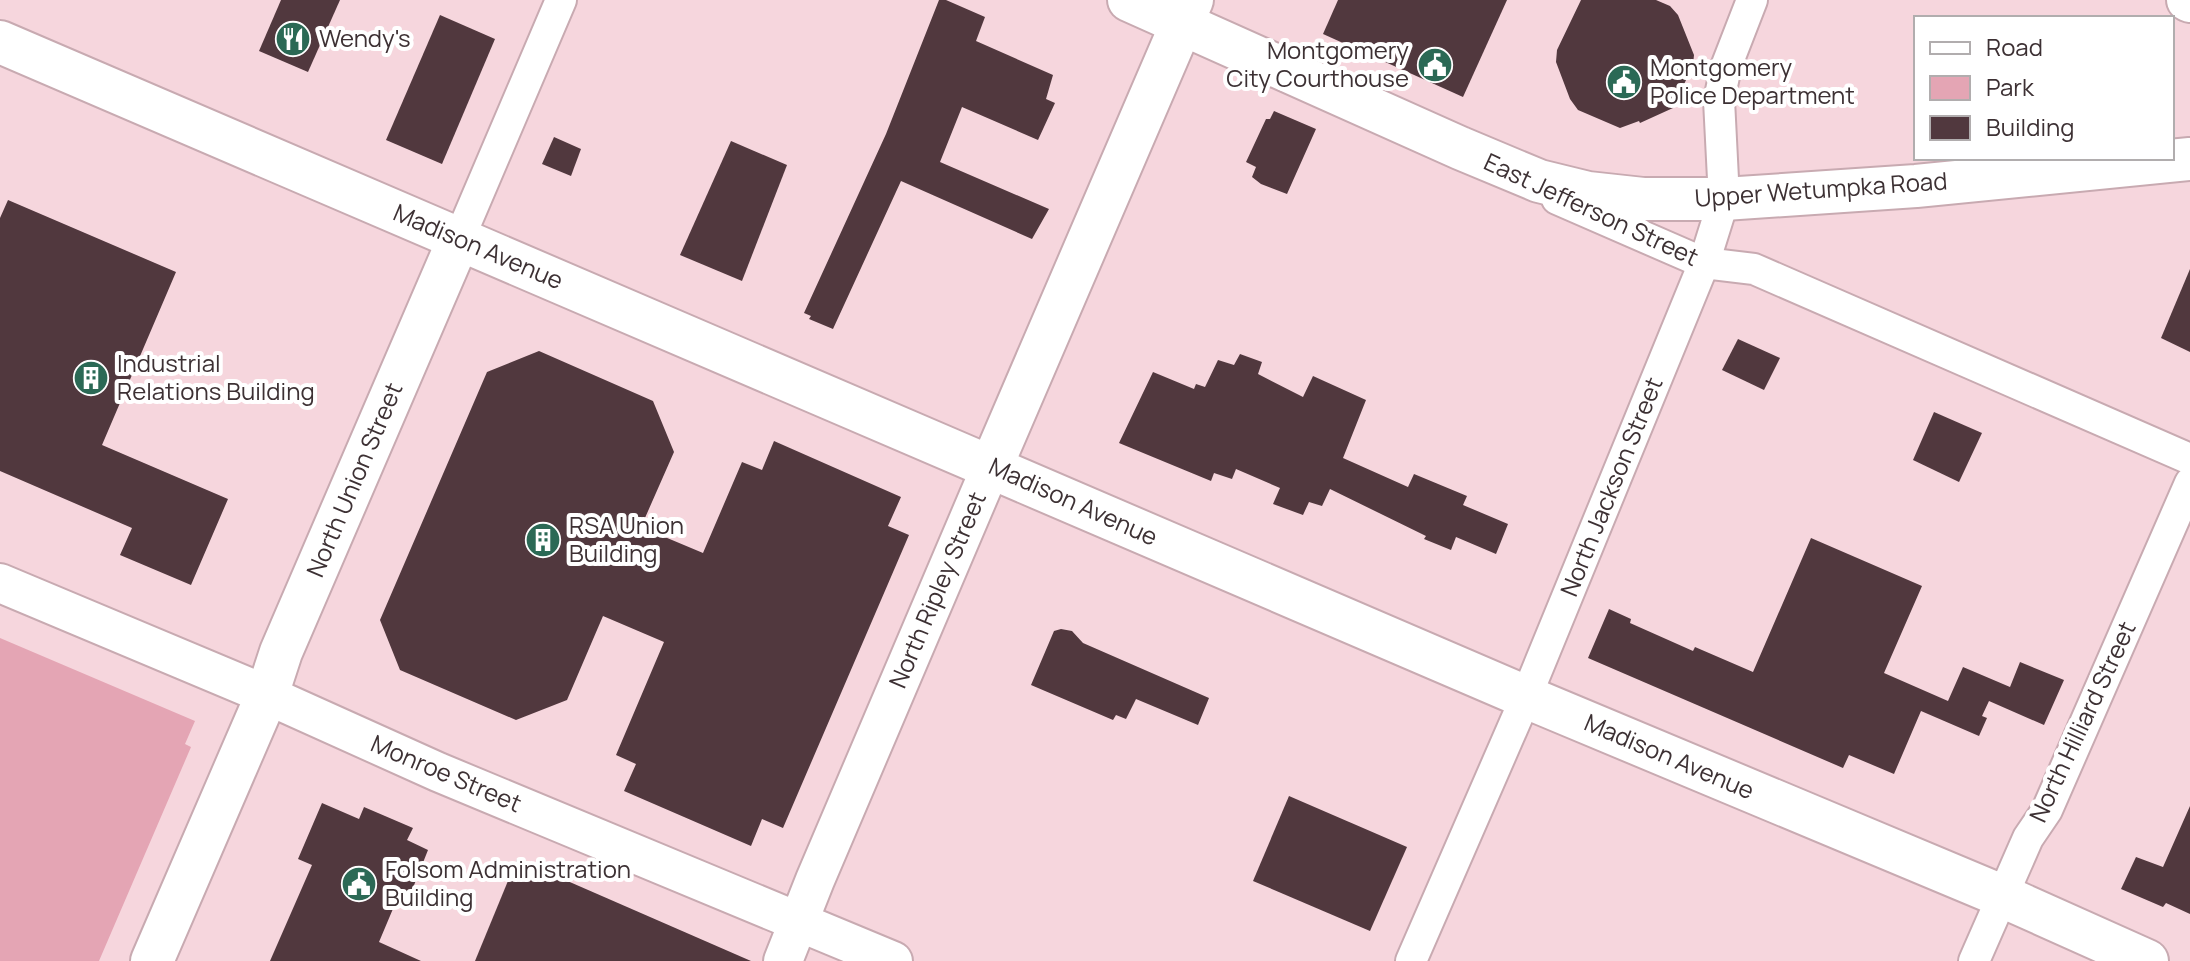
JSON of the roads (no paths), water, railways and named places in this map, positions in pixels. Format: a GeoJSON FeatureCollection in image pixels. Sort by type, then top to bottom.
{"type":"FeatureCollection","features":[{"type":"Feature","properties":{"kind":"main road","name":"East Jefferson Street"},"geometry":{"type":"LineString","coordinates":[[1129,0],[1187,11],[1460,148]]}},
{"type":"Feature","properties":{"kind":"main road","name":"North Ripley Street"},"geometry":{"type":"LineString","coordinates":[[991,467],[1187,11]]}},
{"type":"Feature","properties":{"kind":"main road","name":"Madison Avenue"},"geometry":{"type":"LineString","coordinates":[[0,42],[1526,697],[2002,896],[2147,961]]}},
{"type":"Feature","properties":{"kind":"main road","name":"Upper Wetumpka Road"},"geometry":{"type":"LineString","coordinates":[[1460,148],[1539,181],[1588,193],[1643,199],[1724,199],[1916,186],[2190,159]]}},
{"type":"Feature","properties":{"kind":"main road","name":"North Union Street"},"geometry":{"type":"LineString","coordinates":[[152,961],[459,239]]}},
{"type":"Feature","properties":{"kind":"street","name":"North Union Street"},"geometry":{"type":"LineString","coordinates":[[459,239],[561,0]]}},
{"type":"Feature","properties":{"kind":"street","name":"North Jackson Street"},"geometry":{"type":"LineString","coordinates":[[1411,961],[1526,697],[1704,263],[1724,199],[1719,100],[1726,67],[1752,0]]}},
{"type":"Feature","properties":{"kind":"street","name":"East Jefferson Street"},"geometry":{"type":"LineString","coordinates":[[1460,148],[1522,183],[1704,263],[1754,269],[2190,459]]}},
{"type":"Feature","properties":{"kind":"street","name":"North Ripley Street"},"geometry":{"type":"LineString","coordinates":[[783,961],[991,467]]}},
{"type":"Feature","properties":{"kind":"street","name":"North Hilliard Street"},"geometry":{"type":"LineString","coordinates":[[1974,961],[2028,838],[2047,810],[2190,483]]}},
{"type":"Feature","properties":{"kind":"street","name":"Monroe Street"},"geometry":{"type":"LineString","coordinates":[[0,583],[267,695],[438,772],[893,961]]}},
{"type":"Feature","properties":{"kind":"place","name":"Wendy's"},"geometry":{"type":"Point","coordinates":[293,39]}},
{"type":"Feature","properties":{"kind":"place","name":"Montgomery City Courthouse"},"geometry":{"type":"Point","coordinates":[1435,65]}},
{"type":"Feature","properties":{"kind":"place","name":"Montgomery Police Department"},"geometry":{"type":"Point","coordinates":[1624,82]}},
{"type":"Feature","properties":{"kind":"place","name":"Industrial Relations Building"},"geometry":{"type":"Point","coordinates":[91,378]}},
{"type":"Feature","properties":{"kind":"place","name":"RSA Union Building"},"geometry":{"type":"Point","coordinates":[543,540]}},
{"type":"Feature","properties":{"kind":"place","name":"Folsom Administration Building"},"geometry":{"type":"Point","coordinates":[359,884]}}]}
